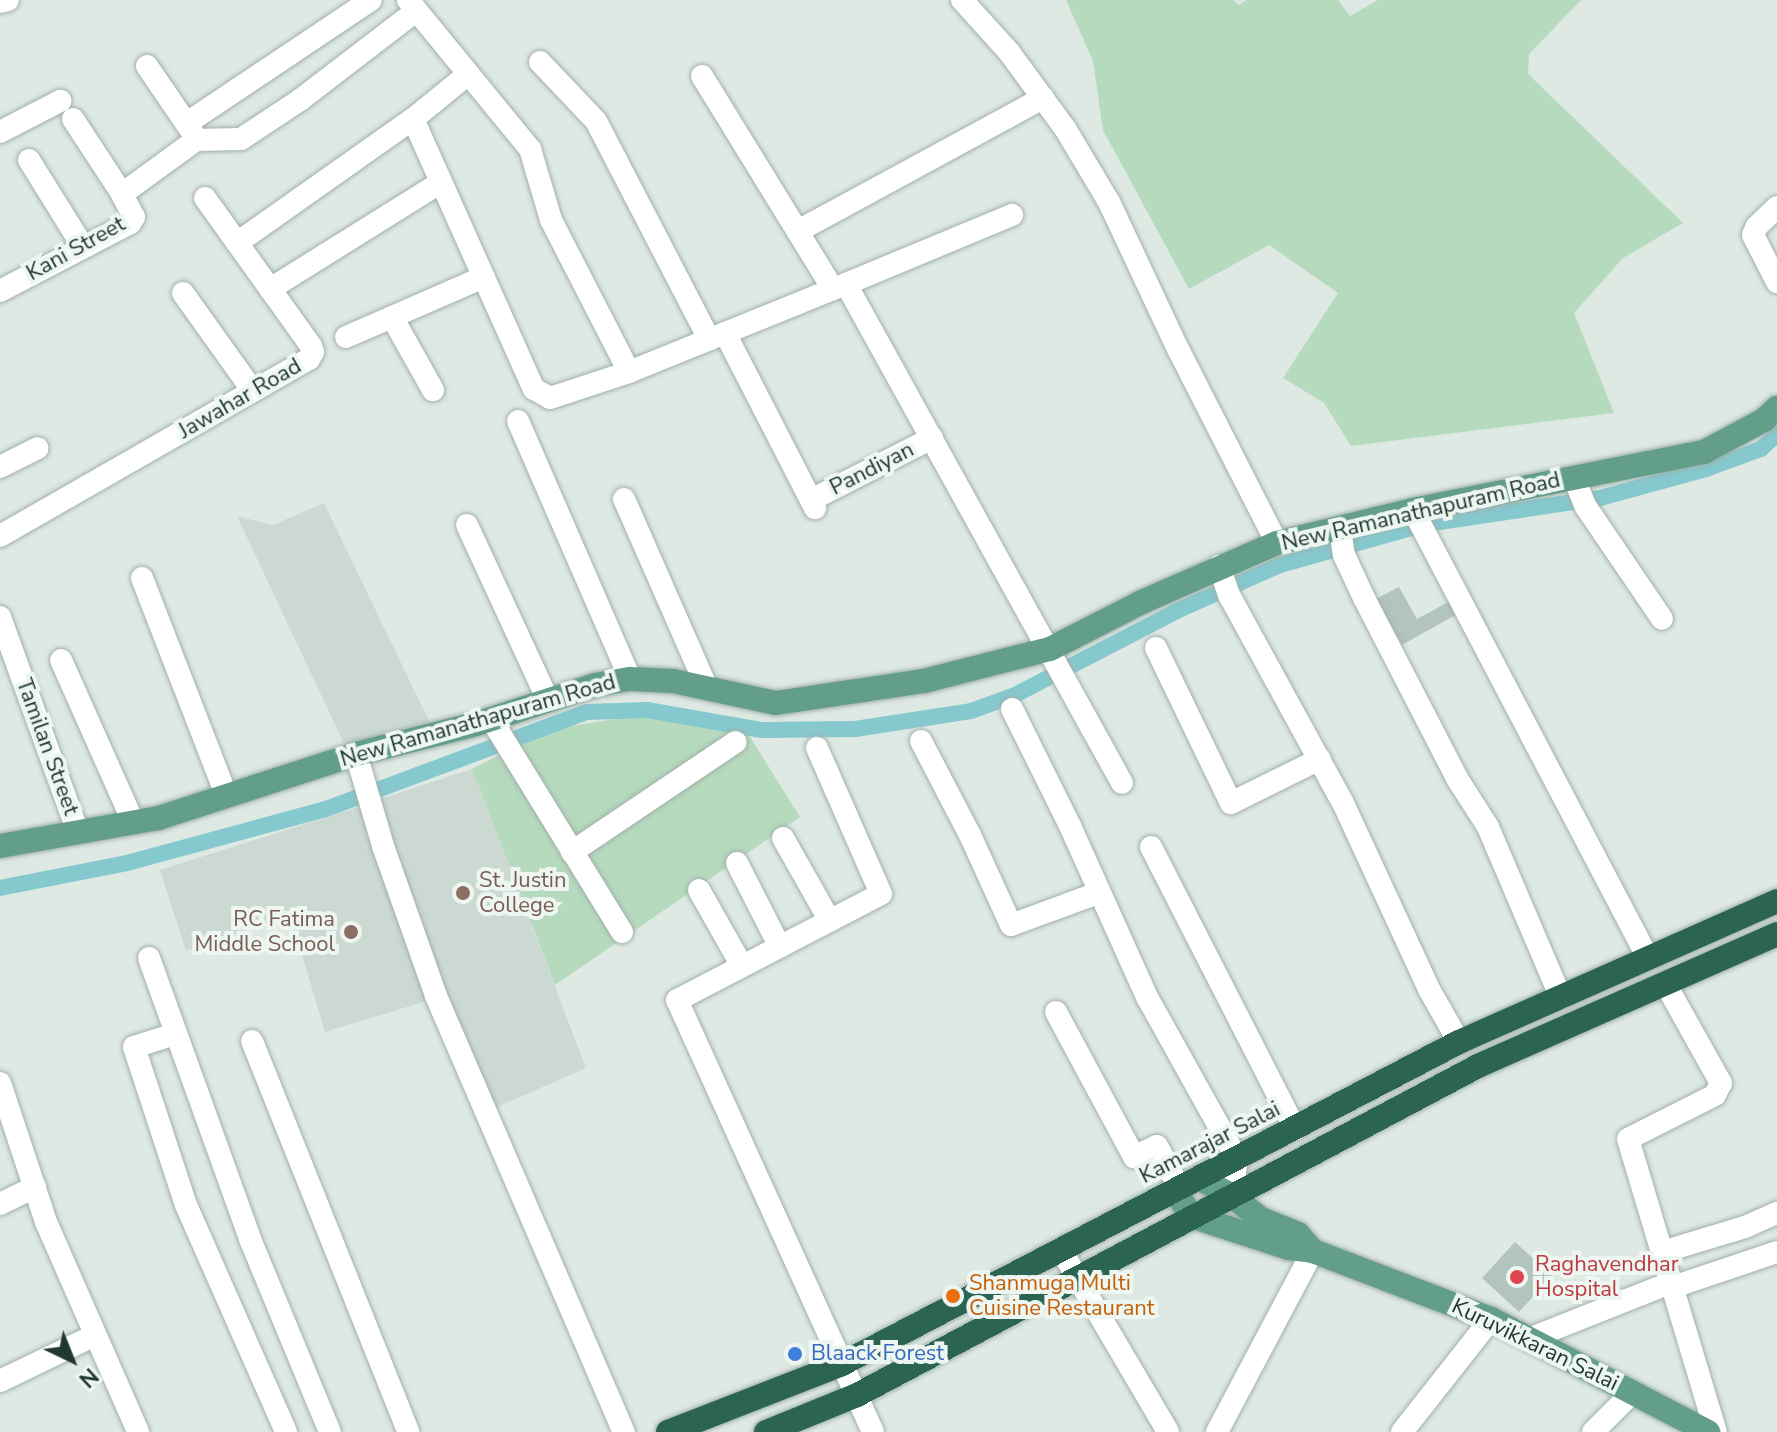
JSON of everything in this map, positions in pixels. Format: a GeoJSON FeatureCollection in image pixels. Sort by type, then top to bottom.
{"type":"FeatureCollection","features":[{"type":"Feature","properties":{"kind":"highway","name":"Kamarajar Salai"},"geometry":{"type":"LineString","coordinates":[[668,1432],[842,1364],[1459,1042],[1777,901]]}},
{"type":"Feature","properties":{"kind":"highway"},"geometry":{"type":"LineString","coordinates":[[766,1432],[857,1395],[1478,1066],[1665,983],[1775,940]]}},
{"type":"Feature","properties":{"kind":"main road","name":"New Ramanathapuram Road"},"geometry":{"type":"LineString","coordinates":[[0,846],[159,818],[226,795],[499,734],[548,700],[595,685],[630,679],[673,681],[776,703],[1057,664],[1224,581],[1277,543],[1342,541],[1419,523],[1580,493],[1704,452],[1764,420],[1777,408]]}},
{"type":"Feature","properties":{"kind":"main road","name":"Kuruvikkaran Salai"},"geometry":{"type":"LineString","coordinates":[[1185,1186],[1231,1195],[1259,1218],[1298,1234],[1313,1251]]}},
{"type":"Feature","properties":{"kind":"main road"},"geometry":{"type":"LineString","coordinates":[[1185,1186],[1191,1216]]}},
{"type":"Feature","properties":{"kind":"main road","name":"Kuruvikkaran Salai"},"geometry":{"type":"LineString","coordinates":[[1191,1216],[1289,1248],[1313,1251],[1491,1319],[1708,1432]]}},
{"type":"Feature","properties":{"kind":"street"},"geometry":{"type":"LineString","coordinates":[[0,2],[8,0]]}},
{"type":"Feature","properties":{"kind":"street","name":"Kani Street"},"geometry":{"type":"LineString","coordinates":[[0,291],[82,245],[130,223],[134,217],[122,194],[191,132],[371,0]]}},
{"type":"Feature","properties":{"kind":"street"},"geometry":{"type":"LineString","coordinates":[[962,0],[988,27],[1043,98],[1109,202],[1178,349],[1277,543]]}},
{"type":"Feature","properties":{"kind":"street"},"geometry":{"type":"LineString","coordinates":[[147,66],[191,132],[241,139],[300,100],[412,6],[530,149],[551,220],[629,372]]}},
{"type":"Feature","properties":{"kind":"street"},"geometry":{"type":"LineString","coordinates":[[540,62],[601,128],[717,336]]}},
{"type":"Feature","properties":{"kind":"street"},"geometry":{"type":"LineString","coordinates":[[237,243],[413,119],[467,75]]}},
{"type":"Feature","properties":{"kind":"street"},"geometry":{"type":"LineString","coordinates":[[702,76],[798,231],[840,286],[932,438],[1122,783]]}},
{"type":"Feature","properties":{"kind":"street"},"geometry":{"type":"LineString","coordinates":[[798,231],[1043,98]]}},
{"type":"Feature","properties":{"kind":"street"},"geometry":{"type":"LineString","coordinates":[[0,132],[67,110],[122,194]]}},
{"type":"Feature","properties":{"kind":"street"},"geometry":{"type":"LineString","coordinates":[[413,119],[534,389],[544,397],[629,372],[1012,215]]}},
{"type":"Feature","properties":{"kind":"street"},"geometry":{"type":"LineString","coordinates":[[29,160],[82,245]]}},
{"type":"Feature","properties":{"kind":"street"},"geometry":{"type":"LineString","coordinates":[[270,289],[441,182]]}},
{"type":"Feature","properties":{"kind":"street","name":"Jawahar Road"},"geometry":{"type":"LineString","coordinates":[[0,536],[309,359],[313,352],[205,198]]}},
{"type":"Feature","properties":{"kind":"street"},"geometry":{"type":"LineString","coordinates":[[1777,207],[1757,226],[1753,235],[1777,282]]}},
{"type":"Feature","properties":{"kind":"street"},"geometry":{"type":"LineString","coordinates":[[346,337],[484,277]]}},
{"type":"Feature","properties":{"kind":"street"},"geometry":{"type":"LineString","coordinates":[[183,293],[253,391]]}},
{"type":"Feature","properties":{"kind":"street"},"geometry":{"type":"LineString","coordinates":[[392,317],[433,390]]}},
{"type":"Feature","properties":{"kind":"street","name":"Pandiyan"},"geometry":{"type":"LineString","coordinates":[[717,336],[813,504],[932,438]]}},
{"type":"Feature","properties":{"kind":"street"},"geometry":{"type":"LineString","coordinates":[[518,421],[630,679]]}},
{"type":"Feature","properties":{"kind":"street"},"geometry":{"type":"LineString","coordinates":[[0,467],[38,448]]}},
{"type":"Feature","properties":{"kind":"street"},"geometry":{"type":"LineString","coordinates":[[1580,493],[1662,619]]}},
{"type":"Feature","properties":{"kind":"street"},"geometry":{"type":"LineString","coordinates":[[624,499],[707,688]]}},
{"type":"Feature","properties":{"kind":"street"},"geometry":{"type":"LineString","coordinates":[[1419,523],[1648,958]]}},
{"type":"Feature","properties":{"kind":"street"},"geometry":{"type":"LineString","coordinates":[[467,525],[548,700]]}},
{"type":"Feature","properties":{"kind":"street"},"geometry":{"type":"LineString","coordinates":[[1342,541],[1390,652],[1458,780],[1488,827],[1561,998]]}},
{"type":"Feature","properties":{"kind":"street"},"geometry":{"type":"LineString","coordinates":[[142,578],[226,795]]}},
{"type":"Feature","properties":{"kind":"street"},"geometry":{"type":"LineString","coordinates":[[1224,581],[1320,759],[1430,991],[1459,1042]]}},
{"type":"Feature","properties":{"kind":"street","name":"Tamilan Street"},"geometry":{"type":"LineString","coordinates":[[0,617],[78,832]]}},
{"type":"Feature","properties":{"kind":"street"},"geometry":{"type":"LineString","coordinates":[[1156,648],[1231,803],[1320,759]]}},
{"type":"Feature","properties":{"kind":"street"},"geometry":{"type":"LineString","coordinates":[[61,660],[133,822]]}},
{"type":"Feature","properties":{"kind":"street"},"geometry":{"type":"LineString","coordinates":[[1012,709],[1071,828],[1147,997],[1237,1159],[1231,1195]]}},
{"type":"Feature","properties":{"kind":"street"},"geometry":{"type":"LineString","coordinates":[[499,734],[622,932]]}},
{"type":"Feature","properties":{"kind":"street"},"geometry":{"type":"LineString","coordinates":[[921,741],[970,835],[1011,925],[1098,893]]}},
{"type":"Feature","properties":{"kind":"street"},"geometry":{"type":"LineString","coordinates":[[572,852],[736,742]]}},
{"type":"Feature","properties":{"kind":"street"},"geometry":{"type":"LineString","coordinates":[[817,748],[881,894],[677,1000],[873,1432]]}},
{"type":"Feature","properties":{"kind":"street"},"geometry":{"type":"LineString","coordinates":[[360,765],[383,846],[436,996],[624,1432]]}},
{"type":"Feature","properties":{"kind":"street"},"geometry":{"type":"LineString","coordinates":[[783,838],[830,921]]}},
{"type":"Feature","properties":{"kind":"street"},"geometry":{"type":"LineString","coordinates":[[1151,847],[1295,1129]]}},
{"type":"Feature","properties":{"kind":"street"},"geometry":{"type":"LineString","coordinates":[[737,863],[780,947]]}},
{"type":"Feature","properties":{"kind":"street"},"geometry":{"type":"LineString","coordinates":[[699,890],[742,966]]}},
{"type":"Feature","properties":{"kind":"street"},"geometry":{"type":"LineString","coordinates":[[149,958],[250,1239],[330,1432]]}},
{"type":"Feature","properties":{"kind":"street"},"geometry":{"type":"LineString","coordinates":[[1665,983],[1721,1083],[1715,1095],[1628,1139],[1716,1432]]}},
{"type":"Feature","properties":{"kind":"street"},"geometry":{"type":"LineString","coordinates":[[1056,1012],[1134,1157],[1157,1146],[1185,1186]]}},
{"type":"Feature","properties":{"kind":"street"},"geometry":{"type":"LineString","coordinates":[[175,1034],[134,1047],[186,1205],[286,1432]]}},
{"type":"Feature","properties":{"kind":"street"},"geometry":{"type":"LineString","coordinates":[[252,1041],[408,1432]]}},
{"type":"Feature","properties":{"kind":"street"},"geometry":{"type":"LineString","coordinates":[[0,1083],[46,1222],[138,1432]]}},
{"type":"Feature","properties":{"kind":"street"},"geometry":{"type":"LineString","coordinates":[[0,1204],[35,1187]]}},
{"type":"Feature","properties":{"kind":"street"},"geometry":{"type":"LineString","coordinates":[[1662,1252],[1745,1227],[1777,1213]]}},
{"type":"Feature","properties":{"kind":"street"},"geometry":{"type":"LineString","coordinates":[[1061,1250],[1168,1432]]}},
{"type":"Feature","properties":{"kind":"street"},"geometry":{"type":"LineString","coordinates":[[1217,1432],[1313,1251]]}},
{"type":"Feature","properties":{"kind":"street"},"geometry":{"type":"LineString","coordinates":[[1529,1339],[1672,1284],[1777,1252]]}},
{"type":"Feature","properties":{"kind":"street"},"geometry":{"type":"LineString","coordinates":[[1402,1432],[1491,1319]]}},
{"type":"Feature","properties":{"kind":"street"},"geometry":{"type":"LineString","coordinates":[[0,1381],[95,1335]]}},
{"type":"Feature","properties":{"kind":"street"},"geometry":{"type":"LineString","coordinates":[[1593,1432],[1632,1393]]}},
{"type":"Feature","properties":{"kind":"shaded area"},"geometry":{"type":"Polygon","coordinates":[[[324,503],[429,721],[347,750],[237,516],[273,525],[324,503]]]}},
{"type":"Feature","properties":{"kind":"shaded area","name":"St. Justin College"},"geometry":{"type":"Polygon","coordinates":[[[472,769],[586,1068],[490,1110],[374,801],[472,769]]]}},
{"type":"Feature","properties":{"kind":"shaded area","name":"RC Fatima Middle School"},"geometry":{"type":"Polygon","coordinates":[[[362,806],[430,1000],[325,1032],[290,915],[186,951],[160,870],[362,806]]]}},
{"type":"Feature","properties":{"kind":"green space"},"geometry":{"type":"Polygon","coordinates":[[[1066,0],[1234,0],[1238,5],[1247,0],[1338,0],[1350,16],[1378,0],[1581,0],[1529,54],[1528,74],[1683,223],[1623,258],[1574,313],[1614,413],[1351,446],[1324,403],[1283,378],[1338,293],[1269,245],[1189,289],[1103,130],[1093,61],[1066,0]]]}},
{"type":"Feature","properties":{"kind":"green space"},"geometry":{"type":"Polygon","coordinates":[[[633,716],[748,734],[800,817],[555,985],[472,769],[530,739],[565,727],[633,716]]]}},
{"type":"Feature","properties":{"kind":"building"},"geometry":{"type":"Polygon","coordinates":[[[1399,587],[1417,619],[1452,600],[1459,613],[1402,645],[1376,599],[1399,587]]]}},
{"type":"Feature","properties":{"kind":"building","name":"Raghavendhar Hospital"},"geometry":{"type":"Polygon","coordinates":[[[1515,1242],[1552,1276],[1519,1312],[1482,1278],[1515,1242]]]}},
{"type":"Feature","properties":{"kind":"waterway"},"geometry":{"type":"LineString","coordinates":[[0,888],[127,863],[326,809],[587,712],[647,710],[762,730],[855,729],[971,711],[1015,695],[1181,609],[1280,565],[1426,524],[1600,498],[1706,469],[1761,449],[1777,434]]}},
{"type":"Feature","properties":{"kind":"place","name":"St. Justin College"},"geometry":{"type":"Point","coordinates":[463,893]}},
{"type":"Feature","properties":{"kind":"place","name":"RC Fatima Middle School"},"geometry":{"type":"Point","coordinates":[351,932]}},
{"type":"Feature","properties":{"kind":"place","name":"Raghavendhar Hospital"},"geometry":{"type":"Point","coordinates":[1517,1277]}},
{"type":"Feature","properties":{"kind":"place","name":"Shanmuga Multi Cuisine Restaurant"},"geometry":{"type":"Point","coordinates":[953,1296]}},
{"type":"Feature","properties":{"kind":"place","name":"Blaack Forest"},"geometry":{"type":"Point","coordinates":[795,1354]}}]}
